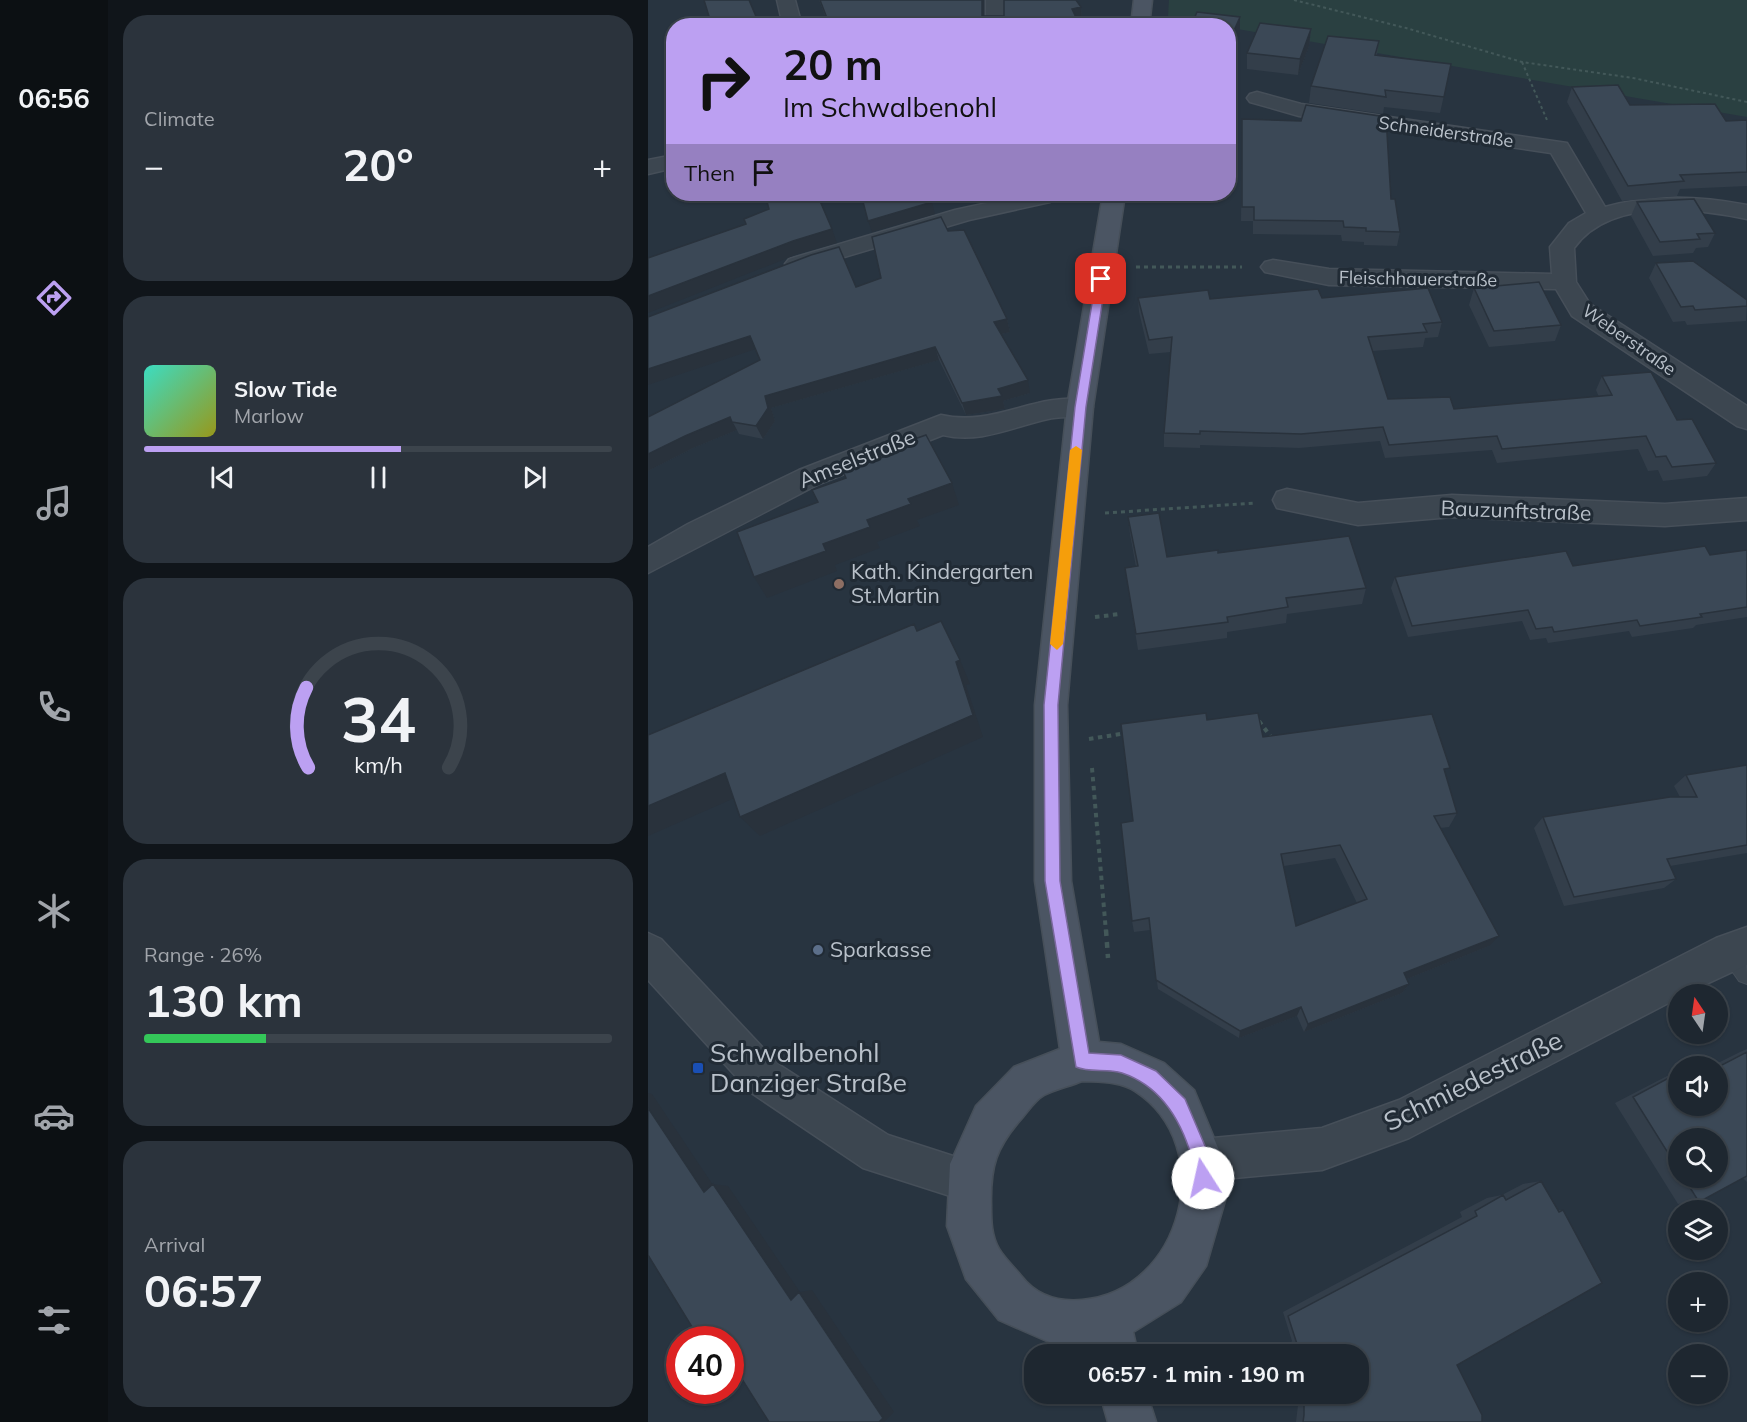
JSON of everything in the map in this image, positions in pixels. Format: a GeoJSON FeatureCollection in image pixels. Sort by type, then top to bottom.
{"type":"FeatureCollection","features":[{"type":"Feature","properties":{"kind":"street"},"geometry":{"type":"LineString","coordinates":[[786,0],[790,18]]}},
{"type":"Feature","properties":{"kind":"street"},"geometry":{"type":"LineString","coordinates":[[994,18],[995,0]]}},
{"type":"Feature","properties":{"kind":"street"},"geometry":{"type":"LineString","coordinates":[[1141,18],[1143,0]]}},
{"type":"Feature","properties":{"kind":"street","name":"Schneiderstraße"},"geometry":{"type":"LineString","coordinates":[[1257,98],[1299,110],[1559,148]]}},
{"type":"Feature","properties":{"kind":"street"},"geometry":{"type":"LineString","coordinates":[[1559,148],[1599,216]]}},
{"type":"Feature","properties":{"kind":"street"},"geometry":{"type":"LineString","coordinates":[[648,167],[666,163]]}},
{"type":"Feature","properties":{"kind":"street"},"geometry":{"type":"LineString","coordinates":[[776,273],[964,204],[997,201]]}},
{"type":"Feature","properties":{"kind":"street"},"geometry":{"type":"LineString","coordinates":[[1082,1061],[1053,881],[1051,705],[1080,407],[1113,201]]}},
{"type":"Feature","properties":{"kind":"street","name":"Weberstraße"},"geometry":{"type":"LineString","coordinates":[[1747,212],[1678,205],[1636,207],[1599,216],[1580,226],[1562,247],[1564,282],[1581,310],[1747,419]]}},
{"type":"Feature","properties":{"kind":"street","name":"Fleischhauerstraße"},"geometry":{"type":"LineString","coordinates":[[1273,267],[1329,277],[1564,282]]}},
{"type":"Feature","properties":{"kind":"street","name":"Amselstraße"},"geometry":{"type":"LineString","coordinates":[[648,561],[698,532],[809,477],[941,425],[956,431],[971,430],[1052,409],[1080,407]]}},
{"type":"Feature","properties":{"kind":"street","name":"Bauzunftstraße"},"geometry":{"type":"LineString","coordinates":[[1287,500],[1358,514],[1452,506],[1665,515],[1747,509]]}},
{"type":"Feature","properties":{"kind":"street"},"geometry":{"type":"LineString","coordinates":[[648,952],[764,1078],[878,1153],[969,1181]]}},
{"type":"Feature","properties":{"kind":"street","name":"Schmiedestraße"},"geometry":{"type":"LineString","coordinates":[[1202,1160],[1322,1149],[1408,1117],[1741,957]]}},
{"type":"Feature","properties":{"kind":"street"},"geometry":{"type":"LineString","coordinates":[[1082,1061],[1121,1064],[1150,1077],[1179,1105],[1202,1160],[1204,1197],[1190,1250],[1165,1286],[1111,1338],[1063,1325],[1015,1304],[982,1263],[969,1226],[971,1164],[991,1121],[1028,1081],[1082,1061]]}},
{"type":"Feature","properties":{"kind":"street"},"geometry":{"type":"LineString","coordinates":[[1127,1404],[1132,1422]]}},
{"type":"Feature","properties":{"kind":"path"},"geometry":{"type":"LineString","coordinates":[[1294,0],[1406,28],[1522,62],[1633,78],[1747,102]]}},
{"type":"Feature","properties":{"kind":"path"},"geometry":{"type":"LineString","coordinates":[[1522,62],[1559,148]]}},
{"type":"Feature","properties":{"kind":"path"},"geometry":{"type":"LineString","coordinates":[[1126,267],[1273,267]]}},
{"type":"Feature","properties":{"kind":"path"},"geometry":{"type":"LineString","coordinates":[[1097,514],[1287,500]]}},
{"type":"Feature","properties":{"kind":"path"},"geometry":{"type":"LineString","coordinates":[[1092,606],[1091,618],[1120,614]]}},
{"type":"Feature","properties":{"kind":"path"},"geometry":{"type":"LineString","coordinates":[[1257,719],[1271,737]]}},
{"type":"Feature","properties":{"kind":"path"},"geometry":{"type":"LineString","coordinates":[[1088,728],[1090,750]]}},
{"type":"Feature","properties":{"kind":"path"},"geometry":{"type":"LineString","coordinates":[[1089,739],[1132,732]]}},
{"type":"Feature","properties":{"kind":"path"},"geometry":{"type":"LineString","coordinates":[[1091,762],[1109,966]]}},
{"type":"Feature","properties":{"kind":"green space"},"geometry":{"type":"Polygon","coordinates":[[[1169,0],[1747,0],[1747,117],[1236,29],[1236,18],[1168,17],[1169,0]]]}},
{"type":"Feature","properties":{"kind":"building"},"geometry":{"type":"Polygon","coordinates":[[[704,0],[749,0],[757,18],[710,18],[704,0]]]}},
{"type":"Feature","properties":{"kind":"building"},"geometry":{"type":"Polygon","coordinates":[[[820,0],[982,0],[982,16],[1004,16],[1004,0],[1076,0],[1081,7],[1072,9],[1076,18],[827,18],[820,0]]]}},
{"type":"Feature","properties":{"kind":"building"},"geometry":{"type":"Polygon","coordinates":[[[1197,12],[1240,17],[1236,26],[1236,18],[1194,18],[1197,12]]]}},
{"type":"Feature","properties":{"kind":"building"},"geometry":{"type":"Polygon","coordinates":[[[1260,23],[1311,29],[1300,59],[1247,53],[1260,23]]]}},
{"type":"Feature","properties":{"kind":"building"},"geometry":{"type":"Polygon","coordinates":[[[1328,36],[1379,41],[1375,55],[1451,64],[1444,97],[1385,90],[1386,97],[1311,86],[1328,36]]]}},
{"type":"Feature","properties":{"kind":"building"},"geometry":{"type":"Polygon","coordinates":[[[1618,85],[1630,105],[1715,104],[1726,121],[1747,120],[1747,172],[1680,175],[1684,181],[1628,186],[1572,87],[1618,85]]]}},
{"type":"Feature","properties":{"kind":"building"},"geometry":{"type":"Polygon","coordinates":[[[1306,105],[1386,117],[1391,199],[1395,199],[1400,232],[1366,231],[1366,228],[1344,227],[1343,221],[1254,220],[1254,207],[1242,207],[1242,119],[1301,121],[1306,105]]]}},
{"type":"Feature","properties":{"kind":"building"},"geometry":{"type":"Polygon","coordinates":[[[1694,199],[1715,233],[1697,234],[1700,239],[1660,242],[1637,202],[1694,199]]]}},
{"type":"Feature","properties":{"kind":"building"},"geometry":{"type":"Polygon","coordinates":[[[767,201],[820,201],[832,229],[793,241],[648,296],[648,258],[746,224],[744,219],[769,209],[767,201]]]}},
{"type":"Feature","properties":{"kind":"building"},"geometry":{"type":"Polygon","coordinates":[[[863,201],[932,202],[868,221],[863,201]]]}},
{"type":"Feature","properties":{"kind":"building"},"geometry":{"type":"Polygon","coordinates":[[[941,217],[948,231],[964,230],[1007,319],[994,322],[1028,380],[998,389],[1002,396],[962,403],[935,347],[765,396],[768,408],[756,426],[732,422],[730,417],[648,454],[648,417],[760,360],[750,336],[648,369],[648,317],[811,255],[839,247],[856,287],[881,278],[872,237],[941,217]]]}},
{"type":"Feature","properties":{"kind":"building"},"geometry":{"type":"Polygon","coordinates":[[[1693,261],[1747,300],[1747,306],[1695,310],[1693,306],[1681,307],[1656,263],[1693,261]]]}},
{"type":"Feature","properties":{"kind":"building"},"geometry":{"type":"Polygon","coordinates":[[[1539,282],[1561,325],[1494,331],[1474,288],[1539,282]]]}},
{"type":"Feature","properties":{"kind":"building"},"geometry":{"type":"Polygon","coordinates":[[[1428,288],[1442,322],[1423,324],[1427,332],[1368,337],[1388,399],[1450,397],[1454,409],[1612,395],[1602,376],[1651,372],[1677,420],[1692,419],[1716,463],[1672,467],[1666,456],[1656,457],[1646,436],[1502,449],[1497,436],[1389,445],[1383,427],[1301,434],[1200,431],[1200,434],[1164,433],[1172,337],[1149,340],[1138,298],[1208,290],[1210,299],[1318,289],[1322,298],[1428,288]]]}},
{"type":"Feature","properties":{"kind":"building"},"geometry":{"type":"Polygon","coordinates":[[[926,435],[952,483],[908,499],[911,504],[867,520],[870,527],[823,544],[826,551],[754,577],[737,532],[818,502],[812,490],[846,478],[843,471],[886,456],[883,450],[926,435]]]}},
{"type":"Feature","properties":{"kind":"building"},"geometry":{"type":"Polygon","coordinates":[[[1159,513],[1167,557],[1218,550],[1218,553],[1349,536],[1366,588],[1286,598],[1288,607],[1227,617],[1228,622],[1136,634],[1125,568],[1138,566],[1128,517],[1159,513]]]}},
{"type":"Feature","properties":{"kind":"building"},"geometry":{"type":"Polygon","coordinates":[[[1705,546],[1710,555],[1747,550],[1747,607],[1700,614],[1702,617],[1640,626],[1637,620],[1554,632],[1552,627],[1536,629],[1528,610],[1412,626],[1395,577],[1566,551],[1573,566],[1705,546]]]}},
{"type":"Feature","properties":{"kind":"building"},"geometry":{"type":"Polygon","coordinates":[[[941,621],[960,660],[956,662],[973,715],[740,817],[725,773],[648,806],[648,735],[914,624],[917,631],[941,621]]]}},
{"type":"Feature","properties":{"kind":"building"},"geometry":{"type":"Polygon","coordinates":[[[1206,713],[1207,720],[1258,713],[1263,737],[1432,714],[1450,768],[1444,769],[1457,813],[1434,816],[1499,936],[1404,973],[1409,984],[1308,1024],[1301,1007],[1240,1031],[1156,980],[1149,918],[1132,921],[1121,823],[1133,821],[1121,724],[1206,713]],[[1340,845],[1281,854],[1296,926],[1367,899],[1340,845]]]}},
{"type":"Feature","properties":{"kind":"building"},"geometry":{"type":"Polygon","coordinates":[[[1747,765],[1747,845],[1667,859],[1676,879],[1574,897],[1543,817],[1670,797],[1697,797],[1686,775],[1747,765]]]}},
{"type":"Feature","properties":{"kind":"building"},"geometry":{"type":"Polygon","coordinates":[[[1747,1052],[1747,1176],[1728,1186],[1728,1128],[1668,1128],[1668,1153],[1633,1097],[1668,1078],[1668,1116],[1728,1116],[1728,1062],[1747,1052]]]}},
{"type":"Feature","properties":{"kind":"building"},"geometry":{"type":"Polygon","coordinates":[[[648,1108],[704,1192],[713,1184],[791,1300],[799,1292],[883,1418],[879,1422],[769,1422],[744,1382],[744,1326],[691,1326],[648,1255],[648,1108]]]}},
{"type":"Feature","properties":{"kind":"building"},"geometry":{"type":"Polygon","coordinates":[[[1541,1181],[1559,1212],[1563,1210],[1602,1283],[1457,1365],[1482,1415],[1482,1422],[1303,1422],[1304,1404],[1369,1404],[1369,1344],[1297,1344],[1288,1316],[1477,1216],[1475,1211],[1503,1195],[1506,1200],[1541,1181]]]}},
{"type":"Feature","properties":{"kind":"building"},"geometry":{"type":"Polygon","coordinates":[[[1690,1188],[1725,1188],[1703,1200],[1698,1200],[1690,1188]]]}},
{"type":"Feature","properties":{"kind":"slow traffic"},"geometry":{"type":"LineString","coordinates":[[1057,644],[1076,450]]}},
{"type":"Feature","properties":{"kind":"place","name":"Kath. Kindergarten St.Martin"},"geometry":{"type":"Point","coordinates":[839,584]}},
{"type":"Feature","properties":{"kind":"place","name":"Sparkasse"},"geometry":{"type":"Point","coordinates":[818,950]}},
{"type":"Feature","properties":{"kind":"place","name":"Schwalbenohl Danziger Straße"},"geometry":{"type":"Point","coordinates":[698,1068]}},
{"type":"Feature","properties":{"kind":"route"},"geometry":{"type":"LineString","coordinates":[[1101,279],[1080,407],[1051,705],[1053,881],[1082,1061],[1121,1064],[1150,1077],[1179,1105],[1202,1160],[1203,1178]]}}]}
